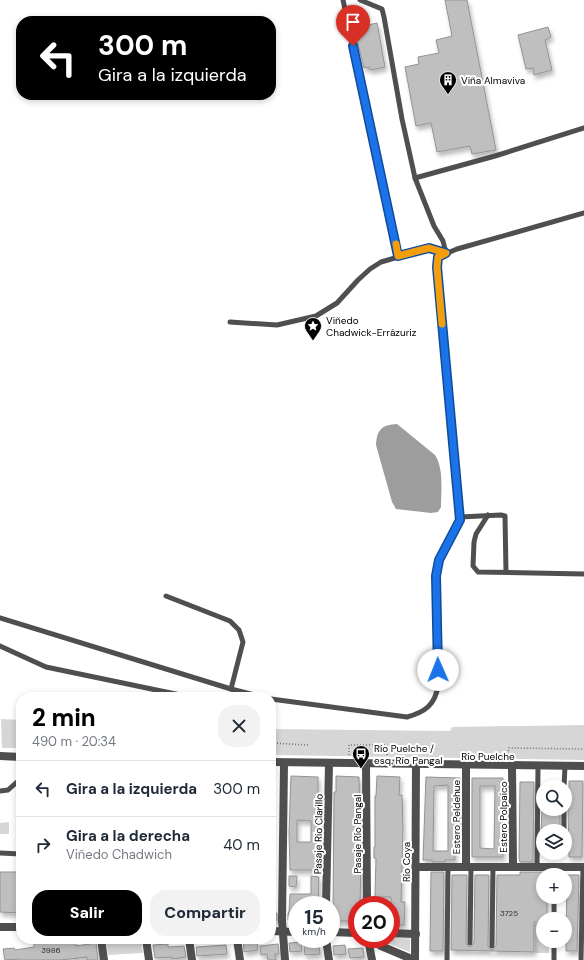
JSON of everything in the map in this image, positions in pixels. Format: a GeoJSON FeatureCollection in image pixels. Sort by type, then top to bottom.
{"type":"FeatureCollection","features":[{"type":"Feature","properties":{"kind":"street"},"geometry":{"type":"LineString","coordinates":[[0,756],[16,757]]}},
{"type":"Feature","properties":{"kind":"street","name":"Río Puelche"},"geometry":{"type":"LineString","coordinates":[[276,762],[466,766],[509,763],[538,766],[584,766]]}},
{"type":"Feature","properties":{"kind":"street"},"geometry":{"type":"LineString","coordinates":[[284,762],[282,932],[285,960]]}},
{"type":"Feature","properties":{"kind":"street","name":"Pasaje Río Clarillo"},"geometry":{"type":"LineString","coordinates":[[326,896],[329,763]]}},
{"type":"Feature","properties":{"kind":"street","name":"Estero Polpaico"},"geometry":{"type":"LineString","coordinates":[[509,763],[513,867]]}},
{"type":"Feature","properties":{"kind":"street","name":"Pasaje Río Pangal"},"geometry":{"type":"LineString","coordinates":[[366,764],[367,896]]}},
{"type":"Feature","properties":{"kind":"street","name":"Río Coya"},"geometry":{"type":"LineString","coordinates":[[415,960],[416,765]]}},
{"type":"Feature","properties":{"kind":"street","name":"Estero Peldehue"},"geometry":{"type":"LineString","coordinates":[[466,766],[469,867]]}},
{"type":"Feature","properties":{"kind":"street"},"geometry":{"type":"LineString","coordinates":[[416,868],[541,868]]}},
{"type":"Feature","properties":{"kind":"street"},"geometry":{"type":"LineString","coordinates":[[572,869],[583,868]]}},
{"type":"Feature","properties":{"kind":"street"},"geometry":{"type":"LineString","coordinates":[[0,927],[16,928]]}},
{"type":"Feature","properties":{"kind":"street"},"geometry":{"type":"LineString","coordinates":[[276,931],[288,932]]}},
{"type":"Feature","properties":{"kind":"street"},"geometry":{"type":"LineString","coordinates":[[400,933],[416,934]]}},
{"type":"Feature","properties":{"kind":"street"},"geometry":{"type":"LineString","coordinates":[[102,944],[104,960]]}},
{"type":"Feature","properties":{"kind":"street"},"geometry":{"type":"LineString","coordinates":[[147,944],[149,960]]}},
{"type":"Feature","properties":{"kind":"street"},"geometry":{"type":"LineString","coordinates":[[190,944],[192,960]]}},
{"type":"Feature","properties":{"kind":"street"},"geometry":{"type":"LineString","coordinates":[[238,944],[240,960]]}},
{"type":"Feature","properties":{"kind":"street"},"geometry":{"type":"LineString","coordinates":[[327,948],[329,960]]}},
{"type":"Feature","properties":{"kind":"street"},"geometry":{"type":"LineString","coordinates":[[370,948],[372,960]]}},
{"type":"Feature","properties":{"kind":"street"},"geometry":{"type":"LineString","coordinates":[[386,948],[415,960]]}},
{"type":"Feature","properties":{"kind":"lane"},"geometry":{"type":"LineString","coordinates":[[344,0],[398,256]]}},
{"type":"Feature","properties":{"kind":"lane"},"geometry":{"type":"LineString","coordinates":[[360,0],[382,9],[402,119],[415,178],[434,226],[443,241],[446,253]]}},
{"type":"Feature","properties":{"kind":"lane"},"geometry":{"type":"LineString","coordinates":[[415,178],[495,156],[584,128]]}},
{"type":"Feature","properties":{"kind":"lane"},"geometry":{"type":"LineString","coordinates":[[276,700],[407,717],[415,715],[427,708],[433,702],[438,686],[437,566],[457,527],[460,517],[437,267],[438,257],[446,253],[584,213]]}},
{"type":"Feature","properties":{"kind":"lane"},"geometry":{"type":"LineString","coordinates":[[230,322],[277,325],[316,316],[337,303],[370,269],[381,262],[429,248],[446,253]]}},
{"type":"Feature","properties":{"kind":"lane"},"geometry":{"type":"LineString","coordinates":[[460,517],[488,515],[505,516],[506,572]]}},
{"type":"Feature","properties":{"kind":"lane"},"geometry":{"type":"LineString","coordinates":[[488,515],[476,534],[474,542],[473,566],[478,572],[584,574]]}},
{"type":"Feature","properties":{"kind":"lane"},"geometry":{"type":"LineString","coordinates":[[166,596],[230,621],[238,630],[243,642],[231,689]]}},
{"type":"Feature","properties":{"kind":"lane"},"geometry":{"type":"LineString","coordinates":[[0,618],[243,692]]}},
{"type":"Feature","properties":{"kind":"lane"},"geometry":{"type":"LineString","coordinates":[[0,646],[46,667],[166,692]]}},
{"type":"Feature","properties":{"kind":"lane"},"geometry":{"type":"LineString","coordinates":[[537,867],[538,766]]}},
{"type":"Feature","properties":{"kind":"lane"},"geometry":{"type":"LineString","coordinates":[[564,780],[565,766]]}},
{"type":"Feature","properties":{"kind":"lane"},"geometry":{"type":"LineString","coordinates":[[0,791],[8,790],[16,782]]}},
{"type":"Feature","properties":{"kind":"lane"},"geometry":{"type":"LineString","coordinates":[[0,853],[16,854]]}},
{"type":"Feature","properties":{"kind":"lane"},"geometry":{"type":"LineString","coordinates":[[447,960],[448,867]]}},
{"type":"Feature","properties":{"kind":"lane"},"geometry":{"type":"LineString","coordinates":[[469,867],[470,943]]}},
{"type":"Feature","properties":{"kind":"lane"},"geometry":{"type":"LineString","coordinates":[[492,946],[493,867]]}},
{"type":"Feature","properties":{"kind":"lane"},"geometry":{"type":"LineString","coordinates":[[581,960],[583,868]]}},
{"type":"Feature","properties":{"kind":"lane"},"geometry":{"type":"LineString","coordinates":[[554,948],[554,960]]}},
{"type":"Feature","properties":{"kind":"path"},"geometry":{"type":"LineString","coordinates":[[276,743],[309,745]]}},
{"type":"Feature","properties":{"kind":"path"},"geometry":{"type":"LineString","coordinates":[[349,759],[349,745],[387,745],[388,759]]}},
{"type":"Feature","properties":{"kind":"path"},"geometry":{"type":"LineString","coordinates":[[509,763],[509,748],[584,749]]}},
{"type":"Feature","properties":{"kind":"shaded area"},"geometry":{"type":"Polygon","coordinates":[[[397,424],[435,455],[438,461],[441,473],[441,507],[438,512],[431,513],[396,509],[392,502],[376,445],[381,429],[388,425],[397,424]]]}},
{"type":"Feature","properties":{"kind":"shaded area"},"geometry":{"type":"Polygon","coordinates":[[[1,719],[16,720],[16,748],[2,748],[1,719]]]}},
{"type":"Feature","properties":{"kind":"shaded area"},"geometry":{"type":"Polygon","coordinates":[[[584,725],[584,760],[276,755],[276,729],[450,731],[452,727],[584,725]]]}},
{"type":"Feature","properties":{"kind":"shaded area"},"geometry":{"type":"Polygon","coordinates":[[[9,822],[9,834],[0,834],[0,823],[9,822]]]}},
{"type":"Feature","properties":{"kind":"shaded area"},"geometry":{"type":"Polygon","coordinates":[[[536,924],[536,948],[549,948],[549,953],[535,953],[536,924]]]}},
{"type":"Feature","properties":{"kind":"shaded area"},"geometry":{"type":"Polygon","coordinates":[[[400,937],[410,937],[410,952],[400,948],[400,937]]]}},
{"type":"Feature","properties":{"kind":"shaded area"},"geometry":{"type":"Polygon","coordinates":[[[106,944],[142,944],[143,953],[108,955],[106,944]]]}},
{"type":"Feature","properties":{"kind":"building","name":"Viña Almaviva"},"geometry":{"type":"Polygon","coordinates":[[[445,0],[467,0],[496,150],[472,154],[470,146],[437,152],[431,123],[416,126],[405,67],[419,64],[418,57],[439,53],[436,40],[452,36],[445,0]]]}},
{"type":"Feature","properties":{"kind":"building"},"geometry":{"type":"Polygon","coordinates":[[[377,23],[385,67],[370,70],[369,67],[364,68],[354,28],[377,23]]]}},
{"type":"Feature","properties":{"kind":"building"},"geometry":{"type":"Polygon","coordinates":[[[548,27],[551,37],[545,40],[552,70],[534,75],[533,68],[526,69],[518,35],[548,27]]]}},
{"type":"Feature","properties":{"kind":"building"},"geometry":{"type":"Polygon","coordinates":[[[291,776],[318,777],[318,870],[290,870],[289,832],[291,776]],[[297,820],[297,842],[311,842],[311,821],[297,820]]]}},
{"type":"Feature","properties":{"kind":"building"},"geometry":{"type":"Polygon","coordinates":[[[336,776],[359,777],[360,896],[348,896],[348,921],[340,921],[340,896],[333,896],[334,792],[336,792],[336,776]]]}},
{"type":"Feature","properties":{"kind":"building"},"geometry":{"type":"Polygon","coordinates":[[[377,776],[400,777],[399,795],[402,795],[403,829],[401,902],[405,902],[404,925],[400,925],[400,896],[375,896],[376,858],[374,858],[374,847],[377,776]]]}},
{"type":"Feature","properties":{"kind":"building"},"geometry":{"type":"Polygon","coordinates":[[[426,777],[460,778],[460,840],[455,840],[455,860],[432,862],[432,860],[423,860],[426,777]],[[448,785],[434,786],[433,851],[448,851],[448,785]]]}},
{"type":"Feature","properties":{"kind":"building"},"geometry":{"type":"Polygon","coordinates":[[[472,778],[503,778],[503,857],[472,857],[472,778]],[[480,786],[480,848],[494,849],[495,786],[480,786]]]}},
{"type":"Feature","properties":{"kind":"building"},"geometry":{"type":"Polygon","coordinates":[[[572,781],[583,781],[582,857],[572,857],[572,824],[568,824],[568,816],[572,816],[572,781]]]}},
{"type":"Feature","properties":{"kind":"building"},"geometry":{"type":"Polygon","coordinates":[[[520,782],[534,782],[533,862],[520,862],[519,858],[520,782]]]}},
{"type":"Feature","properties":{"kind":"building"},"geometry":{"type":"Polygon","coordinates":[[[542,816],[560,816],[560,824],[541,824],[542,816]]]}},
{"type":"Feature","properties":{"kind":"building"},"geometry":{"type":"Polygon","coordinates":[[[0,872],[16,872],[16,913],[0,912],[0,872]]]}},
{"type":"Feature","properties":{"kind":"building"},"geometry":{"type":"Polygon","coordinates":[[[431,872],[444,872],[443,951],[430,951],[431,872]]]}},
{"type":"Feature","properties":{"kind":"building"},"geometry":{"type":"Polygon","coordinates":[[[520,872],[536,872],[536,904],[547,904],[547,912],[536,912],[536,922],[534,922],[534,952],[451,950],[452,875],[467,875],[466,943],[470,947],[474,943],[475,875],[489,875],[488,946],[492,950],[496,946],[497,875],[520,875],[520,872]]]}},
{"type":"Feature","properties":{"kind":"building"},"geometry":{"type":"Polygon","coordinates":[[[572,875],[579,875],[577,951],[566,951],[566,948],[572,948],[572,912],[567,912],[567,904],[572,904],[572,875]]]}},
{"type":"Feature","properties":{"kind":"building"},"geometry":{"type":"Polygon","coordinates":[[[289,876],[297,876],[296,887],[289,886],[289,876]]]}},
{"type":"Feature","properties":{"kind":"building"},"geometry":{"type":"Polygon","coordinates":[[[311,876],[319,877],[318,896],[290,896],[290,894],[311,894],[311,876]]]}},
{"type":"Feature","properties":{"kind":"building"},"geometry":{"type":"Polygon","coordinates":[[[34,944],[76,944],[76,946],[96,944],[98,960],[87,960],[87,957],[61,960],[5,960],[3,949],[14,948],[15,950],[34,947],[34,944]]]}},
{"type":"Feature","properties":{"kind":"building"},"geometry":{"type":"Polygon","coordinates":[[[168,944],[168,947],[184,946],[186,957],[172,959],[172,957],[155,958],[153,945],[168,944]]]}},
{"type":"Feature","properties":{"kind":"building"},"geometry":{"type":"Polygon","coordinates":[[[243,944],[257,944],[258,950],[244,952],[243,944]]]}},
{"type":"Feature","properties":{"kind":"building"},"geometry":{"type":"Polygon","coordinates":[[[278,944],[279,954],[275,954],[276,960],[268,960],[267,954],[261,955],[260,946],[278,944]]]}},
{"type":"Feature","properties":{"kind":"building"},"geometry":{"type":"Polygon","coordinates":[[[226,945],[227,954],[197,956],[196,947],[226,945]]]}},
{"type":"Feature","properties":{"kind":"building"},"geometry":{"type":"Polygon","coordinates":[[[340,945],[345,945],[346,954],[334,955],[333,948],[340,948],[340,945]]]}},
{"type":"Feature","properties":{"kind":"building"},"geometry":{"type":"Polygon","coordinates":[[[290,948],[302,948],[302,951],[290,952],[290,948]]]}},
{"type":"Feature","properties":{"kind":"building"},"geometry":{"type":"Polygon","coordinates":[[[304,948],[319,948],[320,954],[305,955],[304,948]]]}},
{"type":"Feature","properties":{"kind":"building"},"geometry":{"type":"Polygon","coordinates":[[[363,948],[364,957],[350,958],[348,949],[363,948]]]}},
{"type":"Feature","properties":{"kind":"slow traffic"},"geometry":{"type":"LineString","coordinates":[[396,244],[398,256],[429,248],[446,253],[438,257],[437,267],[442,324]]}},
{"type":"Feature","properties":{"kind":"place","name":"Viña Almaviva"},"geometry":{"type":"Point","coordinates":[448,95]}},
{"type":"Feature","properties":{"kind":"place","name":"Viñedo Chadwick-Errázuriz"},"geometry":{"type":"Point","coordinates":[313,341]}},
{"type":"Feature","properties":{"kind":"place","name":"Río Puelche / esq. Río Pangal"},"geometry":{"type":"Point","coordinates":[361,769]}},
{"type":"Feature","properties":{"kind":"route"},"geometry":{"type":"LineString","coordinates":[[353,46],[398,256],[429,248],[446,253],[438,257],[437,267],[460,520],[437,566],[438,670]]}}]}
